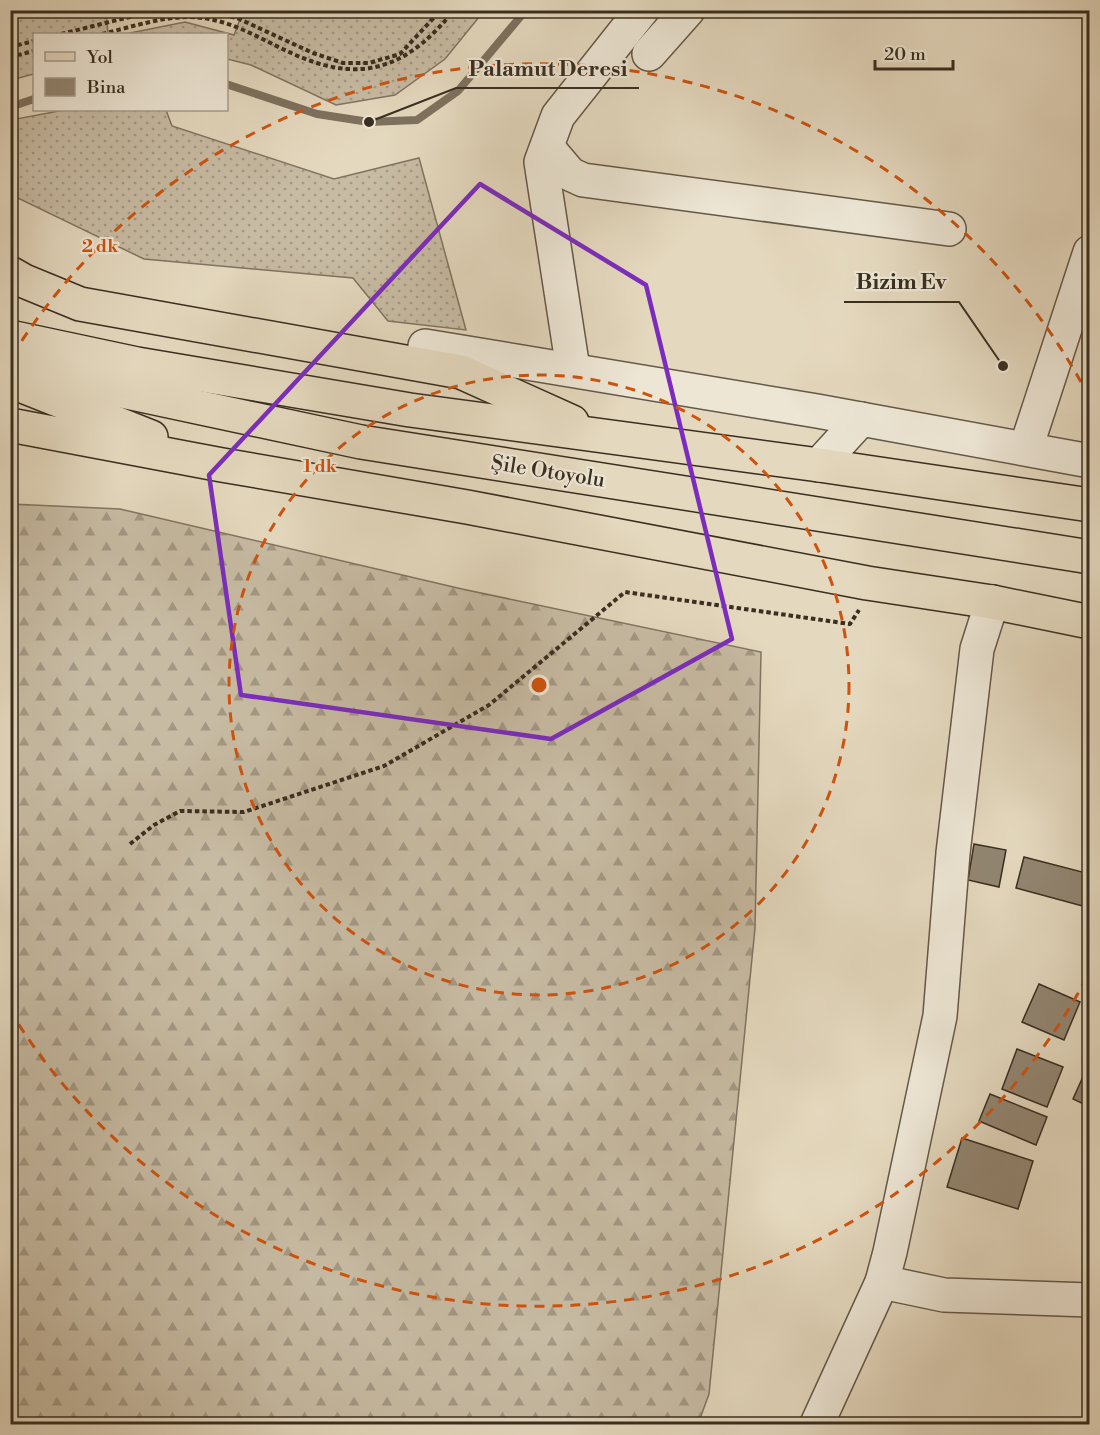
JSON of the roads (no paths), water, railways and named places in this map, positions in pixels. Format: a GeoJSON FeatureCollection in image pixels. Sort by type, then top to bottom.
{"type":"FeatureCollection","features":[{"type":"Feature","properties":{"kind":"main road"},"geometry":{"type":"LineString","coordinates":[[10,273],[80,304],[461,372],[607,437]]}},
{"type":"Feature","properties":{"kind":"main road","name":"Şile Otoyolu"},"geometry":{"type":"LineString","coordinates":[[10,337],[137,364],[387,407],[819,465],[1089,505]]}},
{"type":"Feature","properties":{"kind":"main road","name":"Şile Otoyolu"},"geometry":{"type":"LineString","coordinates":[[10,367],[361,442],[1089,557]]}},
{"type":"Feature","properties":{"kind":"main road"},"geometry":{"type":"LineString","coordinates":[[10,381],[222,465]]}},
{"type":"Feature","properties":{"kind":"main road"},"geometry":{"type":"LineString","coordinates":[[10,425],[222,465],[467,507],[876,584],[992,602],[1089,622]]}},
{"type":"Feature","properties":{"kind":"street"},"geometry":{"type":"LineString","coordinates":[[573,369],[541,162],[558,116],[642,10]]}},
{"type":"Feature","properties":{"kind":"street"},"geometry":{"type":"LineString","coordinates":[[649,54],[688,10]]}},
{"type":"Feature","properties":{"kind":"street"},"geometry":{"type":"LineString","coordinates":[[547,147],[570,174],[584,180],[949,229]]}},
{"type":"Feature","properties":{"kind":"street"},"geometry":{"type":"LineString","coordinates":[[1026,448],[1089,252]]}},
{"type":"Feature","properties":{"kind":"street"},"geometry":{"type":"LineString","coordinates":[[425,346],[573,369],[1089,461]]}},
{"type":"Feature","properties":{"kind":"street"},"geometry":{"type":"LineString","coordinates":[[819,465],[861,419]]}},
{"type":"Feature","properties":{"kind":"street"},"geometry":{"type":"LineString","coordinates":[[817,1425],[882,1282],[940,1016],[953,853],[973,681],[977,650],[992,602]]}},
{"type":"Feature","properties":{"kind":"street"},"geometry":{"type":"LineString","coordinates":[[882,1282],[944,1295],[1089,1300]]}},
{"type":"Feature","properties":{"kind":"waterway"},"geometry":{"type":"LineString","coordinates":[[228,85],[317,114],[369,122],[417,120],[458,91],[526,10]]}},
{"type":"Feature","properties":{"kind":"waterway"},"geometry":{"type":"LineString","coordinates":[[10,107],[33,99]]}},
{"type":"Feature","properties":{"kind":"place","name":"Palamut Deresi"},"geometry":{"type":"Point","coordinates":[369,122]}},
{"type":"Feature","properties":{"kind":"place","name":"Bizim Ev"},"geometry":{"type":"Point","coordinates":[1003,366]}}]}
